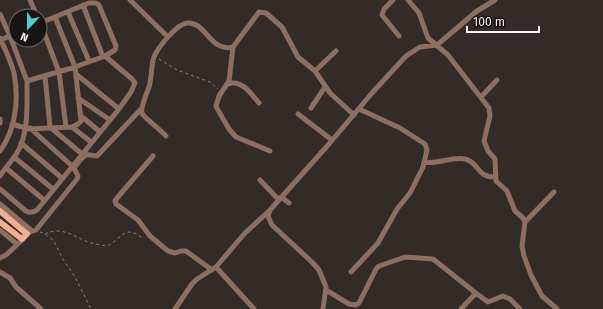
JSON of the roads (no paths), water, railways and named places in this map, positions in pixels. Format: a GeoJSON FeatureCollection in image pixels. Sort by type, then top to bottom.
{"type":"FeatureCollection","features":[{"type":"Feature","properties":{"kind":"main road"},"geometry":{"type":"LineString","coordinates":[[0,210],[31,232],[22,240],[0,222]]}},
{"type":"Feature","properties":{"kind":"street"},"geometry":{"type":"LineString","coordinates":[[130,0],[168,36]]}},
{"type":"Feature","properties":{"kind":"street"},"geometry":{"type":"LineString","coordinates":[[393,0],[384,9],[382,15],[399,36]]}},
{"type":"Feature","properties":{"kind":"street"},"geometry":{"type":"LineString","coordinates":[[408,0],[419,13],[428,38],[453,60],[489,108],[490,116],[484,141],[488,151],[495,159],[496,181],[510,196],[515,211],[523,218],[525,222]]}},
{"type":"Feature","properties":{"kind":"street"},"geometry":{"type":"LineString","coordinates":[[175,309],[192,284],[214,268],[245,233],[270,210],[406,56],[420,47],[437,45],[477,11],[495,0]]}},
{"type":"Feature","properties":{"kind":"street"},"geometry":{"type":"LineString","coordinates":[[27,82],[104,57],[114,50],[116,46],[96,2],[83,5],[48,20]]}},
{"type":"Feature","properties":{"kind":"street"},"geometry":{"type":"LineString","coordinates":[[0,189],[29,213],[37,210],[131,92],[135,83],[104,57],[83,5]]}},
{"type":"Feature","properties":{"kind":"street"},"geometry":{"type":"LineString","coordinates":[[68,12],[89,61]]}},
{"type":"Feature","properties":{"kind":"street"},"geometry":{"type":"LineString","coordinates":[[270,151],[240,139],[229,130],[216,106],[219,96],[228,84],[230,77],[233,46],[259,12],[263,12],[270,16],[282,27],[295,53],[303,62],[315,71],[325,87],[354,115]]}},
{"type":"Feature","properties":{"kind":"street"},"geometry":{"type":"LineString","coordinates":[[0,14],[8,32]]}},
{"type":"Feature","properties":{"kind":"street"},"geometry":{"type":"LineString","coordinates":[[12,124],[27,128],[50,128],[72,127],[81,121],[75,67],[55,17]]}},
{"type":"Feature","properties":{"kind":"street"},"geometry":{"type":"LineString","coordinates":[[0,204],[31,232],[77,179],[78,176],[74,168],[84,156],[88,154],[97,156],[141,109],[150,84],[154,56],[168,36],[175,30],[188,23],[198,26],[218,46],[223,48],[233,46]]}},
{"type":"Feature","properties":{"kind":"street"},"geometry":{"type":"LineString","coordinates":[[0,39],[14,72],[16,90],[16,103],[12,124],[6,143],[0,151]]}},
{"type":"Feature","properties":{"kind":"street"},"geometry":{"type":"LineString","coordinates":[[48,44],[59,72],[66,127]]}},
{"type":"Feature","properties":{"kind":"street"},"geometry":{"type":"LineString","coordinates":[[0,176],[14,157],[27,128],[27,82],[14,48]]}},
{"type":"Feature","properties":{"kind":"street"},"geometry":{"type":"LineString","coordinates":[[315,71],[336,51]]}},
{"type":"Feature","properties":{"kind":"street"},"geometry":{"type":"LineString","coordinates":[[76,74],[119,108]]}},
{"type":"Feature","properties":{"kind":"street"},"geometry":{"type":"LineString","coordinates":[[45,76],[50,128],[82,154]]}},
{"type":"Feature","properties":{"kind":"street"},"geometry":{"type":"LineString","coordinates":[[481,97],[497,80]]}},
{"type":"Feature","properties":{"kind":"street"},"geometry":{"type":"LineString","coordinates":[[228,84],[234,83],[241,85],[259,103]]}},
{"type":"Feature","properties":{"kind":"street"},"geometry":{"type":"LineString","coordinates":[[311,108],[325,87]]}},
{"type":"Feature","properties":{"kind":"street"},"geometry":{"type":"LineString","coordinates":[[78,98],[110,120]]}},
{"type":"Feature","properties":{"kind":"street"},"geometry":{"type":"LineString","coordinates":[[141,109],[143,115],[166,136]]}},
{"type":"Feature","properties":{"kind":"street"},"geometry":{"type":"LineString","coordinates":[[351,272],[383,237],[397,209],[414,187],[428,150],[425,144],[400,128],[359,109]]}},
{"type":"Feature","properties":{"kind":"street"},"geometry":{"type":"LineString","coordinates":[[298,114],[332,140]]}},
{"type":"Feature","properties":{"kind":"street"},"geometry":{"type":"LineString","coordinates":[[80,116],[99,132]]}},
{"type":"Feature","properties":{"kind":"street"},"geometry":{"type":"LineString","coordinates":[[72,127],[91,142]]}},
{"type":"Feature","properties":{"kind":"street"},"geometry":{"type":"LineString","coordinates":[[27,128],[72,166]]}},
{"type":"Feature","properties":{"kind":"street"},"geometry":{"type":"LineString","coordinates":[[21,143],[62,178]]}},
{"type":"Feature","properties":{"kind":"street"},"geometry":{"type":"LineString","coordinates":[[152,156],[115,201],[118,207],[141,224],[152,238],[168,250],[175,253],[186,251],[214,268],[254,309]]}},
{"type":"Feature","properties":{"kind":"street"},"geometry":{"type":"LineString","coordinates":[[14,157],[53,189]]}},
{"type":"Feature","properties":{"kind":"street"},"geometry":{"type":"LineString","coordinates":[[424,162],[433,163],[464,159],[471,162],[483,175],[490,178],[495,177]]}},
{"type":"Feature","properties":{"kind":"street"},"geometry":{"type":"LineString","coordinates":[[6,168],[44,200]]}},
{"type":"Feature","properties":{"kind":"street"},"geometry":{"type":"LineString","coordinates":[[260,180],[280,198],[289,203]]}},
{"type":"Feature","properties":{"kind":"street"},"geometry":{"type":"LineString","coordinates":[[554,192],[525,222],[522,246],[527,265],[539,291],[555,308]]}},
{"type":"Feature","properties":{"kind":"street"},"geometry":{"type":"LineString","coordinates":[[270,210],[268,216],[272,225],[313,263],[324,279],[326,290],[323,309]]}},
{"type":"Feature","properties":{"kind":"street"},"geometry":{"type":"LineString","coordinates":[[0,230],[17,244]]}},
{"type":"Feature","properties":{"kind":"street"},"geometry":{"type":"LineString","coordinates":[[0,258],[6,256],[22,240]]}},
{"type":"Feature","properties":{"kind":"street"},"geometry":{"type":"LineString","coordinates":[[326,290],[349,304],[356,305],[359,303],[376,269],[379,266],[405,257],[433,259],[488,302],[500,296],[506,296],[520,309]]}},
{"type":"Feature","properties":{"kind":"street"},"geometry":{"type":"LineString","coordinates":[[0,272],[10,278],[16,287],[41,309]]}},
{"type":"Feature","properties":{"kind":"street"},"geometry":{"type":"LineString","coordinates":[[461,309],[474,295],[477,294]]}}]}
